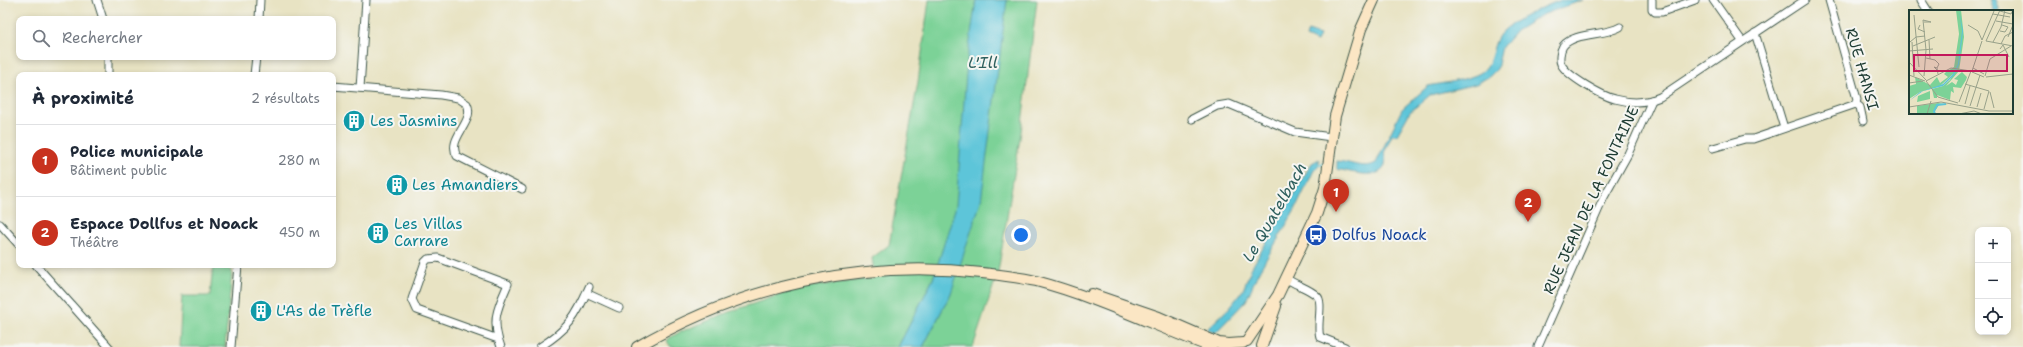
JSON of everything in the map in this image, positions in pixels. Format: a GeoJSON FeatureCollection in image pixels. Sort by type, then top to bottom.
{"type":"FeatureCollection","features":[{"type":"Feature","properties":{"kind":"main road"},"geometry":{"type":"LineString","coordinates":[[1243,344],[1287,280],[1317,212],[1325,188],[1331,137],[1341,93],[1361,29],[1374,0]]}},
{"type":"Feature","properties":{"kind":"main road"},"geometry":{"type":"LineString","coordinates":[[637,347],[664,331],[731,301],[792,284],[850,273],[935,269],[994,274],[1035,281],[1065,289],[1211,344],[1243,344],[1255,341],[1262,346],[1278,295]]}},
{"type":"Feature","properties":{"kind":"street"},"geometry":{"type":"LineString","coordinates":[[97,0],[102,16]]}},
{"type":"Feature","properties":{"kind":"street"},"geometry":{"type":"LineString","coordinates":[[259,16],[260,0]]}},
{"type":"Feature","properties":{"kind":"street"},"geometry":{"type":"LineString","coordinates":[[360,88],[366,0]]}},
{"type":"Feature","properties":{"kind":"street"},"geometry":{"type":"LineString","coordinates":[[1652,0],[1652,9],[1655,12],[1662,12],[1695,0]]}},
{"type":"Feature","properties":{"kind":"street"},"geometry":{"type":"LineString","coordinates":[[1713,0],[1742,42]]}},
{"type":"Feature","properties":{"kind":"street","name":"RUE JEAN DE LA FONTAINE"},"geometry":{"type":"LineString","coordinates":[[1538,347],[1604,198],[1628,154],[1652,100],[1805,0]]}},
{"type":"Feature","properties":{"kind":"street","name":"RUE HANSI"},"geometry":{"type":"LineString","coordinates":[[1829,0],[1857,99],[1856,104],[1860,107],[1863,121]]}},
{"type":"Feature","properties":{"kind":"street"},"geometry":{"type":"LineString","coordinates":[[1921,0],[1927,10]]}},
{"type":"Feature","properties":{"kind":"street"},"geometry":{"type":"LineString","coordinates":[[1620,27],[1612,32],[1582,36],[1572,40],[1563,46],[1560,55],[1560,63],[1566,70],[1601,94],[1628,102],[1652,100]]}},
{"type":"Feature","properties":{"kind":"street"},"geometry":{"type":"LineString","coordinates":[[1755,33],[1784,128]]}},
{"type":"Feature","properties":{"kind":"street"},"geometry":{"type":"LineString","coordinates":[[108,60],[108,72]]}},
{"type":"Feature","properties":{"kind":"street"},"geometry":{"type":"LineString","coordinates":[[254,72],[256,60]]}},
{"type":"Feature","properties":{"kind":"street"},"geometry":{"type":"LineString","coordinates":[[336,86],[441,95],[458,98],[467,104],[469,114],[455,144],[454,151],[457,156],[522,189]]}},
{"type":"Feature","properties":{"kind":"street"},"geometry":{"type":"LineString","coordinates":[[1192,120],[1217,106],[1228,104],[1295,132],[1331,137]]}},
{"type":"Feature","properties":{"kind":"street"},"geometry":{"type":"LineString","coordinates":[[1713,148],[1745,139],[1753,139],[1856,104]]}},
{"type":"Feature","properties":{"kind":"street"},"geometry":{"type":"LineString","coordinates":[[0,224],[16,243]]}},
{"type":"Feature","properties":{"kind":"street"},"geometry":{"type":"LineString","coordinates":[[498,339],[417,310],[412,299],[425,262],[428,259],[438,258],[508,284],[497,310],[495,326],[501,347]]}},
{"type":"Feature","properties":{"kind":"street"},"geometry":{"type":"LineString","coordinates":[[39,268],[109,347]]}},
{"type":"Feature","properties":{"kind":"street"},"geometry":{"type":"LineString","coordinates":[[231,347],[238,268]]}},
{"type":"Feature","properties":{"kind":"street"},"geometry":{"type":"LineString","coordinates":[[1287,280],[1317,296],[1320,302],[1318,324],[1320,336],[1345,347]]}},
{"type":"Feature","properties":{"kind":"street"},"geometry":{"type":"LineString","coordinates":[[540,347],[560,334],[572,321],[587,290],[619,308]]}},
{"type":"Feature","properties":{"kind":"street"},"geometry":{"type":"LineString","coordinates":[[487,335],[495,326]]}},
{"type":"Feature","properties":{"kind":"green space"},"geometry":{"type":"Polygon","coordinates":[[[929,0],[1037,0],[1021,132],[998,272],[973,347],[923,347],[951,293],[937,265],[933,279],[898,347],[671,347],[666,340],[680,332],[735,310],[800,288],[875,278],[872,258],[889,245],[918,82],[929,0]]]}},
{"type":"Feature","properties":{"kind":"green space"},"geometry":{"type":"Polygon","coordinates":[[[213,268],[229,268],[232,271],[225,347],[179,347],[182,296],[210,296],[213,268]]]}},
{"type":"Feature","properties":{"kind":"water","name":"L'Ill"},"geometry":{"type":"Polygon","coordinates":[[[976,0],[1007,0],[981,201],[951,293],[923,347],[898,347],[933,279],[956,206],[967,61],[976,0]]]}},
{"type":"Feature","properties":{"kind":"water"},"geometry":{"type":"Polygon","coordinates":[[[1561,0],[1583,0],[1542,15],[1516,31],[1502,47],[1497,69],[1490,76],[1476,84],[1430,95],[1410,112],[1397,135],[1392,135],[1384,153],[1385,163],[1383,169],[1378,173],[1362,174],[1337,169],[1337,161],[1362,166],[1376,163],[1402,109],[1428,86],[1452,82],[1476,75],[1487,67],[1495,43],[1502,32],[1514,22],[1561,0]]]}},
{"type":"Feature","properties":{"kind":"water"},"geometry":{"type":"Polygon","coordinates":[[[1990,0],[1996,0],[2000,10],[1994,10],[1990,0]]]}},
{"type":"Feature","properties":{"kind":"water"},"geometry":{"type":"Polygon","coordinates":[[[1308,31],[1320,35],[1317,42],[1306,37],[1308,31]]]}},
{"type":"Feature","properties":{"kind":"water"},"geometry":{"type":"Polygon","coordinates":[[[1319,159],[1318,167],[1314,170],[1295,210],[1258,273],[1246,301],[1215,333],[1207,329],[1230,307],[1243,290],[1251,269],[1307,171],[1312,163],[1319,159]]]}},
{"type":"Feature","properties":{"kind":"waterway","name":"Le Quatelbach"},"geometry":{"type":"LineString","coordinates":[[1315,165],[1326,164]]}},
{"type":"Feature","properties":{"kind":"place","name":"Les Jasmins"},"geometry":{"type":"Point","coordinates":[354,121]}},
{"type":"Feature","properties":{"kind":"place","name":"Les Amandiers"},"geometry":{"type":"Point","coordinates":[397,185]}},
{"type":"Feature","properties":{"kind":"place","name":"Police municipale"},"geometry":{"type":"Point","coordinates":[1336,212]}},
{"type":"Feature","properties":{"kind":"place","name":"Espace Dollfus et Noack"},"geometry":{"type":"Point","coordinates":[1528,222]}},
{"type":"Feature","properties":{"kind":"place","name":"Les Villas Carrare"},"geometry":{"type":"Point","coordinates":[378,233]}},
{"type":"Feature","properties":{"kind":"place","name":"Dolfus Noack"},"geometry":{"type":"Point","coordinates":[1316,235]}},
{"type":"Feature","properties":{"kind":"place","name":"L'As de Trèfle"},"geometry":{"type":"Point","coordinates":[261,311]}}]}
